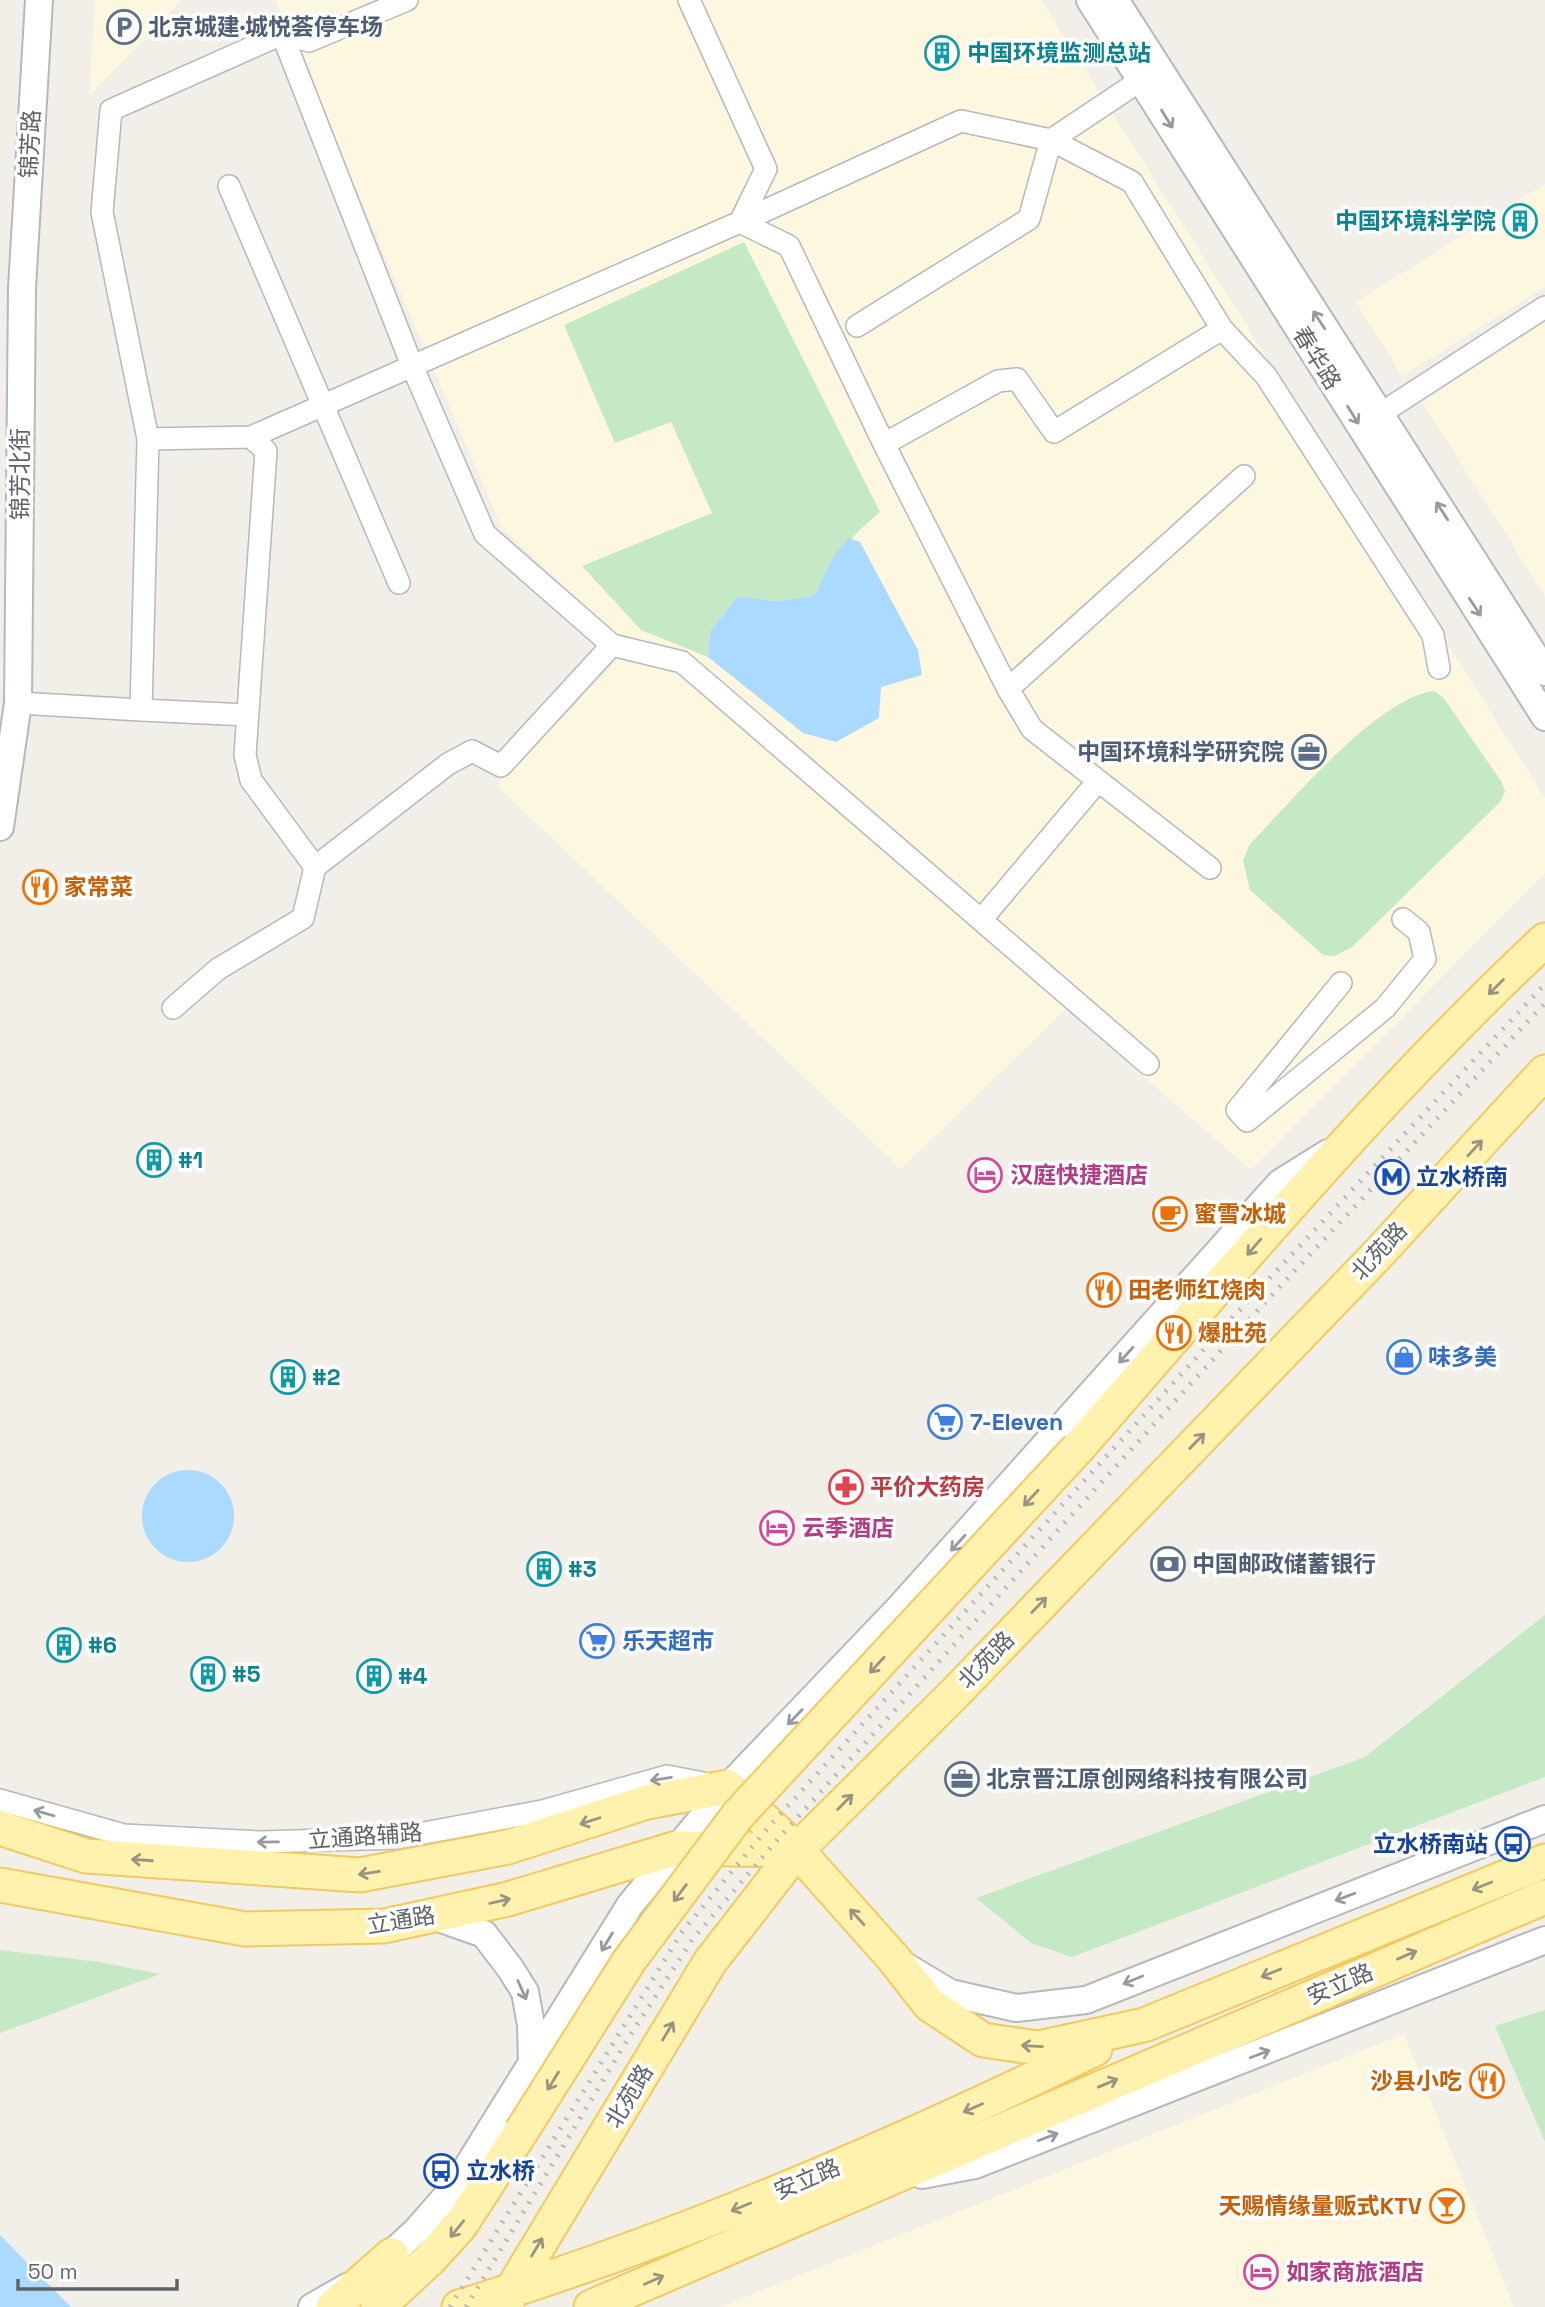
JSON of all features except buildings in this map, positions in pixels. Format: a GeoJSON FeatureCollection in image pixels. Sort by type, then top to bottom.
{"type":"FeatureCollection","features":[{"type":"Feature","properties":{"kind":"main road"},"geometry":{"type":"LineString","coordinates":[[378,2307],[404,2285],[460,2226],[629,1961],[738,1815],[1078,1448],[1348,1141],[1496,985],[1545,940]]}},
{"type":"Feature","properties":{"kind":"main road","name":"北苑路"},"geometry":{"type":"LineString","coordinates":[[508,2299],[710,1962],[797,1850],[956,1692],[1356,1277],[1545,1072]]}},
{"type":"Feature","properties":{"kind":"main road"},"geometry":{"type":"LineString","coordinates":[[0,1828],[86,1856],[360,1875],[508,1847],[648,1802],[727,1787]]}},
{"type":"Feature","properties":{"kind":"main road","name":"安立路"},"geometry":{"type":"LineString","coordinates":[[727,1787],[797,1850],[894,1959],[930,2005],[983,2040],[1038,2048],[1144,2025]]}},
{"type":"Feature","properties":{"kind":"main road","name":"立通路"},"geometry":{"type":"LineString","coordinates":[[0,1885],[56,1897],[245,1928],[384,1926],[508,1899],[677,1848],[797,1850]]}},
{"type":"Feature","properties":{"kind":"main road","name":"安立路"},"geometry":{"type":"LineString","coordinates":[[459,2307],[508,2299],[739,2208],[975,2107],[1144,2025],[1545,1861]]}},
{"type":"Feature","properties":{"kind":"main road","name":"安立路"},"geometry":{"type":"LineString","coordinates":[[591,2307],[1545,1897]]}},
{"type":"Feature","properties":{"kind":"main road"},"geometry":{"type":"LineString","coordinates":[[332,2307],[392,2255]]}},
{"type":"Feature","properties":{"kind":"street","name":"锦芳路"},"geometry":{"type":"LineString","coordinates":[[11,287],[39,0]]}},
{"type":"Feature","properties":{"kind":"street"},"geometry":{"type":"LineString","coordinates":[[141,710],[148,439],[102,212],[110,110],[282,34],[309,41],[407,0]]}},
{"type":"Feature","properties":{"kind":"street"},"geometry":{"type":"LineString","coordinates":[[689,0],[766,169],[740,222]]}},
{"type":"Feature","properties":{"kind":"street","name":"春华路"},"geometry":{"type":"LineString","coordinates":[[1090,0],[1150,74],[1380,414],[1545,672]]}},
{"type":"Feature","properties":{"kind":"street","name":"春华路"},"geometry":{"type":"LineString","coordinates":[[1115,0],[1150,74],[1545,716]]}},
{"type":"Feature","properties":{"kind":"street"},"geometry":{"type":"LineString","coordinates":[[282,34],[413,368],[485,534],[612,645],[682,662],[1148,1064]]}},
{"type":"Feature","properties":{"kind":"street"},"geometry":{"type":"LineString","coordinates":[[846,366],[858,326],[1029,219],[1051,140],[1150,74]]}},
{"type":"Feature","properties":{"kind":"street"},"geometry":{"type":"LineString","coordinates":[[148,439],[251,437],[413,368],[961,121],[1051,140],[1132,182],[1222,329],[1266,376],[1433,635],[1439,668]]}},
{"type":"Feature","properties":{"kind":"street"},"geometry":{"type":"LineString","coordinates":[[229,186],[399,583]]}},
{"type":"Feature","properties":{"kind":"street"},"geometry":{"type":"LineString","coordinates":[[740,222],[789,246],[818,310],[1007,689],[1032,729],[1210,868]]}},
{"type":"Feature","properties":{"kind":"street","name":"锦芳北街"},"geometry":{"type":"LineString","coordinates":[[0,827],[18,703],[11,287]]}},
{"type":"Feature","properties":{"kind":"street"},"geometry":{"type":"LineString","coordinates":[[1380,414],[1545,307]]}},
{"type":"Feature","properties":{"kind":"street"},"geometry":{"type":"LineString","coordinates":[[818,310],[858,326]]}},
{"type":"Feature","properties":{"kind":"street"},"geometry":{"type":"LineString","coordinates":[[884,444],[998,381],[1017,379],[1054,432],[1222,329]]}},
{"type":"Feature","properties":{"kind":"street"},"geometry":{"type":"LineString","coordinates":[[251,437],[266,451],[245,755],[251,780],[315,867]]}},
{"type":"Feature","properties":{"kind":"street"},"geometry":{"type":"LineString","coordinates":[[1007,689],[1244,476]]}},
{"type":"Feature","properties":{"kind":"street"},"geometry":{"type":"LineString","coordinates":[[173,1008],[218,969],[303,918],[315,867],[448,764],[471,751],[501,766],[612,645]]}},
{"type":"Feature","properties":{"kind":"street"},"geometry":{"type":"LineString","coordinates":[[18,703],[247,715]]}},
{"type":"Feature","properties":{"kind":"street"},"geometry":{"type":"LineString","coordinates":[[981,920],[1098,781]]}},
{"type":"Feature","properties":{"kind":"street"},"geometry":{"type":"LineString","coordinates":[[1341,983],[1237,1111],[1247,1121],[1385,1008],[1425,959],[1419,932],[1403,919]]}},
{"type":"Feature","properties":{"kind":"street"},"geometry":{"type":"LineString","coordinates":[[312,2307],[347,2287],[392,2255],[456,2185],[630,1905],[727,1787],[909,1597],[1280,1183],[1348,1141]]}},
{"type":"Feature","properties":{"kind":"street","name":"立通路辅路"},"geometry":{"type":"LineString","coordinates":[[0,1800],[124,1835],[261,1842],[397,1838],[542,1811],[667,1776],[727,1787]]}},
{"type":"Feature","properties":{"kind":"street","name":"安立路"},"geometry":{"type":"LineString","coordinates":[[894,1959],[950,1993],[1016,2008],[1086,2000],[1545,1819]]}},
{"type":"Feature","properties":{"kind":"street"},"geometry":{"type":"LineString","coordinates":[[0,1896],[56,1897]]}},
{"type":"Feature","properties":{"kind":"street"},"geometry":{"type":"LineString","coordinates":[[433,1916],[484,1934],[510,1968],[525,1992],[531,2025],[532,2065]]}},
{"type":"Feature","properties":{"kind":"street","name":"安立路"},"geometry":{"type":"LineString","coordinates":[[865,2188],[975,2165],[1545,1940]]}},
{"type":"Feature","properties":{"kind":"shaded area","name":"北京城建·城悦荟停车场"},"geometry":{"type":"Polygon","coordinates":[[[95,0],[182,0],[89,96],[95,0]]]}},
{"type":"Feature","properties":{"kind":"shaded area","name":"中国环境科学研究院"},"geometry":{"type":"Polygon","coordinates":[[[275,0],[1041,0],[1545,798],[1545,873],[1251,1170],[1066,1009],[901,1169],[497,786],[630,647],[502,528],[275,0]]]}},
{"type":"Feature","properties":{"kind":"shaded area"},"geometry":{"type":"Polygon","coordinates":[[[1545,184],[1545,287],[1402,376],[1356,302],[1545,184]]]}},
{"type":"Feature","properties":{"kind":"shaded area"},"geometry":{"type":"Polygon","coordinates":[[[1545,323],[1545,596],[1422,402],[1545,323]]]}},
{"type":"Feature","properties":{"kind":"shaded area"},"geometry":{"type":"Polygon","coordinates":[[[1404,2034],[1514,2307],[720,2307],[1404,2034]]]}},
{"type":"Feature","properties":{"kind":"green space"},"geometry":{"type":"Polygon","coordinates":[[[744,242],[880,512],[842,550],[814,596],[776,601],[738,596],[710,631],[708,657],[641,630],[582,566],[712,513],[671,422],[615,443],[564,325],[744,242]]]}},
{"type":"Feature","properties":{"kind":"green space"},"geometry":{"type":"Polygon","coordinates":[[[1434,691],[1443,697],[1501,781],[1505,791],[1501,801],[1352,947],[1335,956],[1323,955],[1250,890],[1243,860],[1250,844],[1336,754],[1387,712],[1411,698],[1434,691]]]}},
{"type":"Feature","properties":{"kind":"green space"},"geometry":{"type":"Polygon","coordinates":[[[1545,1615],[1545,1777],[1072,1957],[1031,1943],[976,1898],[1365,1757],[1545,1615]]]}},
{"type":"Feature","properties":{"kind":"green space"},"geometry":{"type":"Polygon","coordinates":[[[0,1950],[99,1962],[160,1974],[0,2033],[0,1950]]]}},
{"type":"Feature","properties":{"kind":"green space"},"geometry":{"type":"Polygon","coordinates":[[[1545,2010],[1545,2142],[1495,2026],[1545,2010]]]}},
{"type":"Feature","properties":{"kind":"water"},"geometry":{"type":"Polygon","coordinates":[[[849,538],[860,542],[918,650],[922,675],[881,687],[879,718],[836,742],[803,733],[708,657],[710,631],[738,596],[776,601],[814,596],[834,556],[849,538]]]}},
{"type":"Feature","properties":{"kind":"water"},"geometry":{"type":"Polygon","coordinates":[[[188,1470],[214,1478],[226,1490],[234,1516],[226,1542],[214,1554],[188,1562],[162,1554],[150,1542],[142,1516],[150,1490],[162,1478],[188,1470]]]}},
{"type":"Feature","properties":{"kind":"water"},"geometry":{"type":"Polygon","coordinates":[[[0,2235],[71,2307],[0,2307],[0,2235]]]}},
{"type":"Feature","properties":{"kind":"railway"},"geometry":{"type":"LineString","coordinates":[[450,2307],[682,1932],[766,1830],[1237,1313],[1545,984]]}},
{"type":"Feature","properties":{"kind":"railway"},"geometry":{"type":"LineString","coordinates":[[466,2307],[631,2034],[692,1940],[778,1839],[1245,1324],[1545,1003]]}},
{"type":"Feature","properties":{"kind":"place","name":"北京城建·城悦荟停车场"},"geometry":{"type":"Point","coordinates":[124,27]}},
{"type":"Feature","properties":{"kind":"place","name":"中国环境监测总站"},"geometry":{"type":"Point","coordinates":[942,53]}},
{"type":"Feature","properties":{"kind":"place","name":"中国环境科学院"},"geometry":{"type":"Point","coordinates":[1520,221]}},
{"type":"Feature","properties":{"kind":"place","name":"中国环境科学研究院"},"geometry":{"type":"Point","coordinates":[1309,752]}},
{"type":"Feature","properties":{"kind":"place","name":"家常菜"},"geometry":{"type":"Point","coordinates":[40,887]}},
{"type":"Feature","properties":{"kind":"place","name":"#1"},"geometry":{"type":"Point","coordinates":[154,1160]}},
{"type":"Feature","properties":{"kind":"place","name":"汉庭快捷酒店"},"geometry":{"type":"Point","coordinates":[985,1175]}},
{"type":"Feature","properties":{"kind":"place","name":"立水桥南"},"geometry":{"type":"Point","coordinates":[1392,1177]}},
{"type":"Feature","properties":{"kind":"place","name":"蜜雪冰城"},"geometry":{"type":"Point","coordinates":[1170,1214]}},
{"type":"Feature","properties":{"kind":"place","name":"田老师红烧肉"},"geometry":{"type":"Point","coordinates":[1104,1290]}},
{"type":"Feature","properties":{"kind":"place","name":"爆肚苑"},"geometry":{"type":"Point","coordinates":[1174,1333]}},
{"type":"Feature","properties":{"kind":"place","name":"味多美"},"geometry":{"type":"Point","coordinates":[1404,1357]}},
{"type":"Feature","properties":{"kind":"place","name":"#2"},"geometry":{"type":"Point","coordinates":[288,1377]}},
{"type":"Feature","properties":{"kind":"place","name":"7-Eleven"},"geometry":{"type":"Point","coordinates":[945,1422]}},
{"type":"Feature","properties":{"kind":"place","name":"平价大药房"},"geometry":{"type":"Point","coordinates":[846,1487]}},
{"type":"Feature","properties":{"kind":"place","name":"云季酒店"},"geometry":{"type":"Point","coordinates":[777,1528]}},
{"type":"Feature","properties":{"kind":"place","name":"中国邮政储蓄银行"},"geometry":{"type":"Point","coordinates":[1168,1564]}},
{"type":"Feature","properties":{"kind":"place","name":"#3"},"geometry":{"type":"Point","coordinates":[544,1569]}},
{"type":"Feature","properties":{"kind":"place","name":"乐天超市"},"geometry":{"type":"Point","coordinates":[597,1641]}},
{"type":"Feature","properties":{"kind":"place","name":"#6"},"geometry":{"type":"Point","coordinates":[64,1645]}},
{"type":"Feature","properties":{"kind":"place","name":"#5"},"geometry":{"type":"Point","coordinates":[208,1674]}},
{"type":"Feature","properties":{"kind":"place","name":"#4"},"geometry":{"type":"Point","coordinates":[374,1676]}},
{"type":"Feature","properties":{"kind":"place","name":"北京晋江原创网络科技有限公司"},"geometry":{"type":"Point","coordinates":[962,1779]}},
{"type":"Feature","properties":{"kind":"place","name":"立水桥南站"},"geometry":{"type":"Point","coordinates":[1513,1844]}},
{"type":"Feature","properties":{"kind":"place","name":"沙县小吃"},"geometry":{"type":"Point","coordinates":[1487,2081]}},
{"type":"Feature","properties":{"kind":"place","name":"立水桥"},"geometry":{"type":"Point","coordinates":[441,2171]}},
{"type":"Feature","properties":{"kind":"place","name":"天赐情缘量贩式KTV"},"geometry":{"type":"Point","coordinates":[1447,2206]}},
{"type":"Feature","properties":{"kind":"place","name":"如家商旅酒店"},"geometry":{"type":"Point","coordinates":[1261,2272]}}]}
